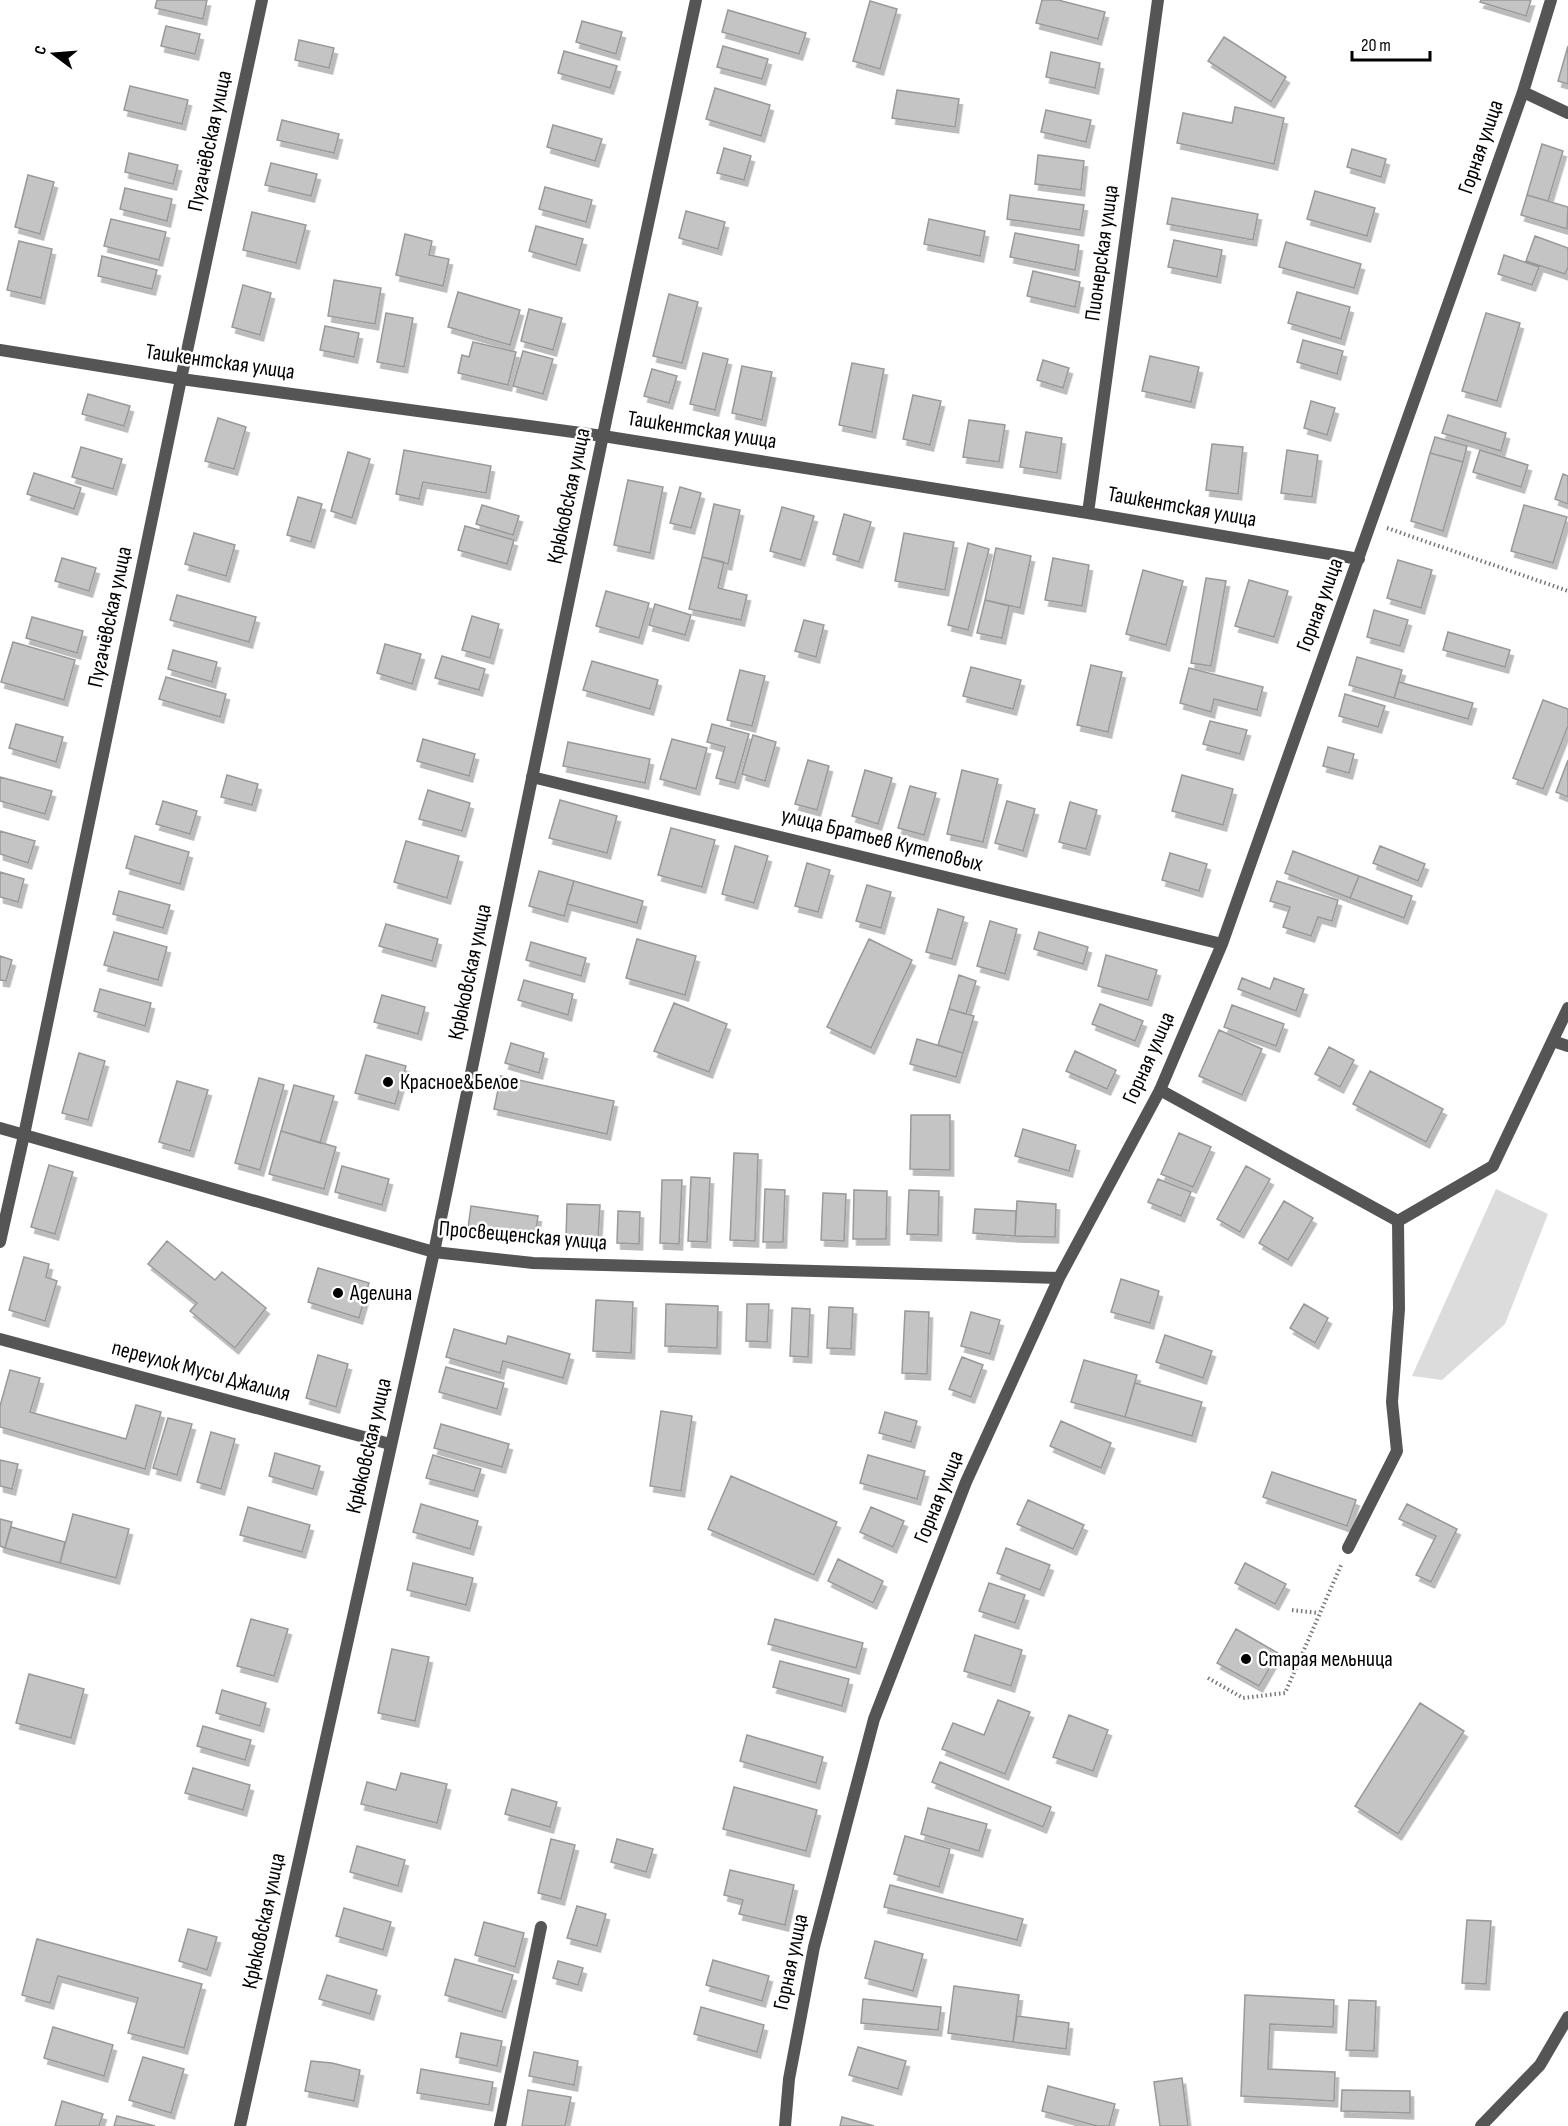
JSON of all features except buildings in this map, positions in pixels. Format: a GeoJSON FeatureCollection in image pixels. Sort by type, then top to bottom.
{"type":"FeatureCollection","features":[{"type":"Feature","properties":{"kind":"street","name":"Пугачёвская улица"},"geometry":{"type":"LineString","coordinates":[[0,1242],[262,0]]}},
{"type":"Feature","properties":{"kind":"street","name":"Крюковская улица"},"geometry":{"type":"LineString","coordinates":[[240,2126],[434,1252],[603,435],[696,0]]}},
{"type":"Feature","properties":{"kind":"street","name":"Пионерская улица"},"geometry":{"type":"LineString","coordinates":[[1088,513],[1158,0]]}},
{"type":"Feature","properties":{"kind":"street","name":"Горная улица"},"geometry":{"type":"LineString","coordinates":[[784,2126],[789,2079],[814,1947],[874,1719],[966,1482],[1059,1278],[1160,1090],[1222,944],[1523,92],[1551,0]]}},
{"type":"Feature","properties":{"kind":"street"},"geometry":{"type":"LineString","coordinates":[[1523,92],[1568,113]]}},
{"type":"Feature","properties":{"kind":"street","name":"Ташкентская улица"},"geometry":{"type":"LineString","coordinates":[[0,350],[181,379],[603,435],[1359,559]]}},
{"type":"Feature","properties":{"kind":"street","name":"улица Братьев Кутеповых"},"geometry":{"type":"LineString","coordinates":[[532,777],[1222,944]]}},
{"type":"Feature","properties":{"kind":"street"},"geometry":{"type":"LineString","coordinates":[[1398,1221],[1493,1166],[1568,1008]]}},
{"type":"Feature","properties":{"kind":"street"},"geometry":{"type":"LineString","coordinates":[[1553,1041],[1568,1046]]}},
{"type":"Feature","properties":{"kind":"street"},"geometry":{"type":"LineString","coordinates":[[1160,1090],[1398,1221]]}},
{"type":"Feature","properties":{"kind":"street","name":"Просвещенская улица"},"geometry":{"type":"LineString","coordinates":[[0,1128],[434,1252],[533,1263],[1059,1278]]}},
{"type":"Feature","properties":{"kind":"street"},"geometry":{"type":"LineString","coordinates":[[1348,1548],[1397,1451],[1392,1402],[1400,1309],[1398,1221]]}},
{"type":"Feature","properties":{"kind":"street","name":"переулок Мусы Джалиля"},"geometry":{"type":"LineString","coordinates":[[0,1339],[390,1444]]}},
{"type":"Feature","properties":{"kind":"street"},"geometry":{"type":"LineString","coordinates":[[500,2126],[541,1927]]}},
{"type":"Feature","properties":{"kind":"street"},"geometry":{"type":"LineString","coordinates":[[1481,2126],[1540,2065],[1568,2017]]}},
{"type":"Feature","properties":{"kind":"path"},"geometry":{"type":"LineString","coordinates":[[1372,522],[1568,591]]}},
{"type":"Feature","properties":{"kind":"path"},"geometry":{"type":"LineString","coordinates":[[1208,1678],[1243,1698],[1285,1693],[1348,1548]]}},
{"type":"Feature","properties":{"kind":"path"},"geometry":{"type":"LineString","coordinates":[[1292,1610],[1319,1613]]}},
{"type":"Feature","properties":{"kind":"shaded area"},"geometry":{"type":"Polygon","coordinates":[[[1496,1189],[1548,1214],[1505,1324],[1442,1380],[1412,1376],[1496,1189]]]}},
{"type":"Feature","properties":{"kind":"place","name":"Красное&Белое"},"geometry":{"type":"Point","coordinates":[388,1082]}},
{"type":"Feature","properties":{"kind":"place","name":"Аделина"},"geometry":{"type":"Point","coordinates":[338,1293]}},
{"type":"Feature","properties":{"kind":"place","name":"Старая мельница"},"geometry":{"type":"Point","coordinates":[1246,1659]}}]}
